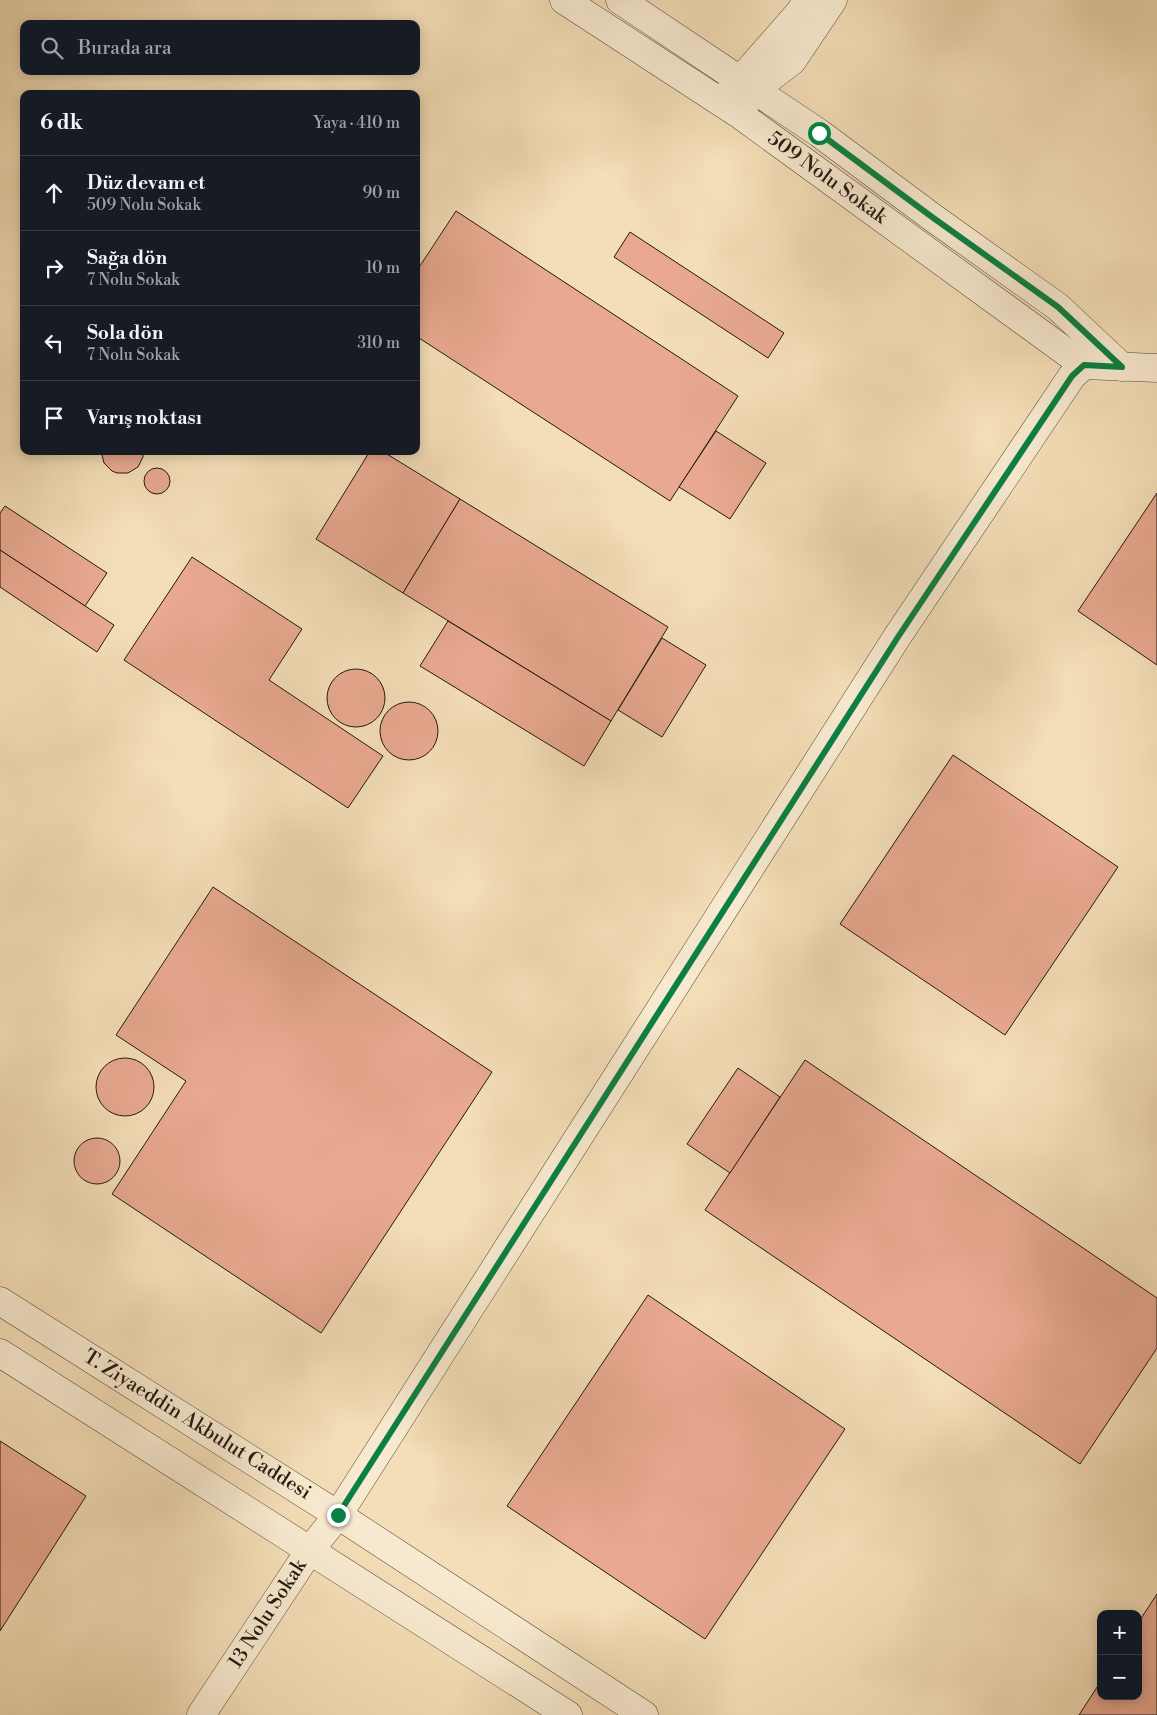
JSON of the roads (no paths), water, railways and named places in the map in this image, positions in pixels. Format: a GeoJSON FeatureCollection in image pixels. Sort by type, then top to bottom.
{"type":"FeatureCollection","features":[{"type":"Feature","properties":{"kind":"street","name":"509 Nolu Sokak"},"geometry":{"type":"LineString","coordinates":[[564,0],[730,108],[1084,365]]}},
{"type":"Feature","properties":{"kind":"street","name":"509 Nolu Sokak"},"geometry":{"type":"LineString","coordinates":[[620,0],[819,133],[1058,307],[1122,367]]}},
{"type":"Feature","properties":{"kind":"street"},"geometry":{"type":"LineString","coordinates":[[730,108],[808,0]]}},
{"type":"Feature","properties":{"kind":"street"},"geometry":{"type":"LineString","coordinates":[[747,85],[792,60],[833,0]]}},
{"type":"Feature","properties":{"kind":"street"},"geometry":{"type":"LineString","coordinates":[[1084,365],[1157,368]]}},
{"type":"Feature","properties":{"kind":"street","name":"13 Nolu Sokak"},"geometry":{"type":"LineString","coordinates":[[201,1715],[310,1550],[338,1515],[898,637],[1072,376],[1084,365]]}},
{"type":"Feature","properties":{"kind":"street","name":"T. Ziyaeddin Akbulut Caddesi"},"geometry":{"type":"LineString","coordinates":[[0,1301],[338,1515],[644,1715]]}},
{"type":"Feature","properties":{"kind":"street"},"geometry":{"type":"LineString","coordinates":[[0,1353],[568,1715]]}}]}
